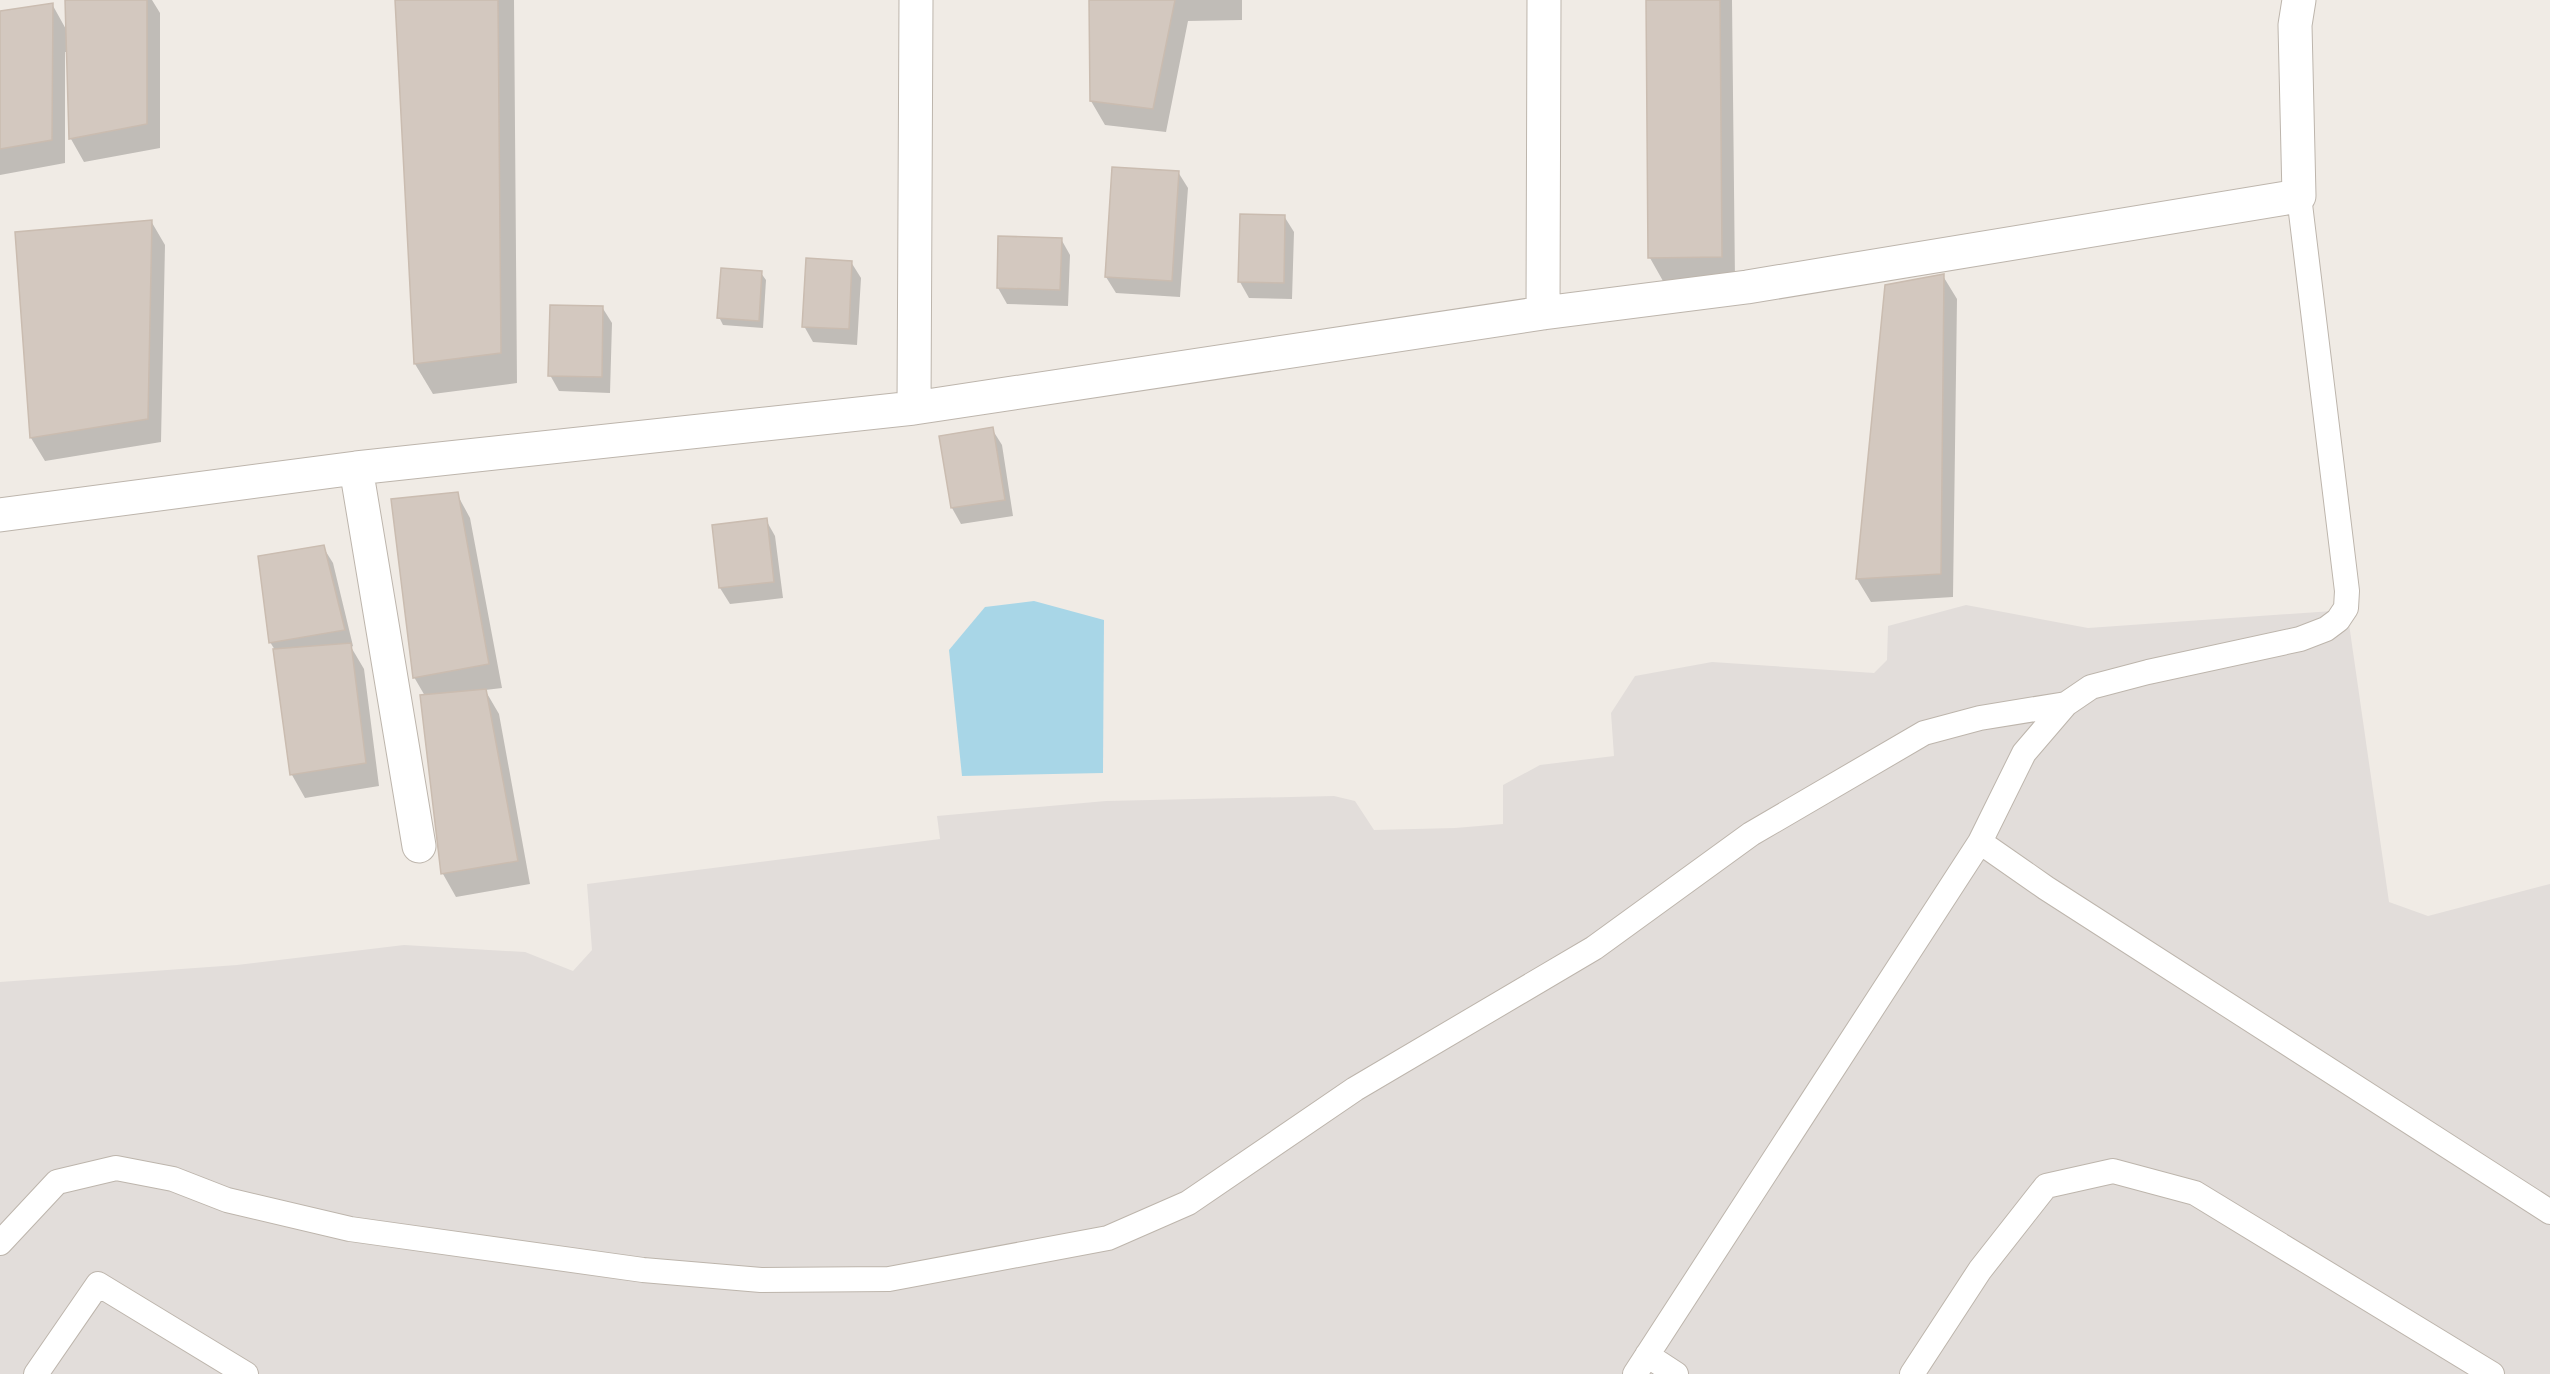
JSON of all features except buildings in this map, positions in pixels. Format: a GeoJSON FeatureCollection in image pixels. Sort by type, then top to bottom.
{"type":"FeatureCollection","features":[{"type":"Feature","properties":{"kind":"street"},"geometry":{"type":"LineString","coordinates":[[914,408],[916,0]]}},
{"type":"Feature","properties":{"kind":"street"},"geometry":{"type":"LineString","coordinates":[[1543,313],[1544,0]]}},
{"type":"Feature","properties":{"kind":"street"},"geometry":{"type":"LineString","coordinates":[[0,515],[356,468],[914,408],[1543,313],[1747,287],[2299,196],[2295,25],[2299,0]]}},
{"type":"Feature","properties":{"kind":"street"},"geometry":{"type":"LineString","coordinates":[[356,468],[419,846]]}},
{"type":"Feature","properties":{"kind":"lane"},"geometry":{"type":"LineString","coordinates":[[1676,1374],[1641,1365],[1980,842],[2024,753],[2066,704],[2091,687],[2148,672],[2300,639],[2326,630],[2338,620],[2347,600],[2299,196]]}},
{"type":"Feature","properties":{"kind":"lane"},"geometry":{"type":"LineString","coordinates":[[0,1243],[57,1182],[116,1168],[173,1179],[227,1200],[350,1229],[643,1270],[761,1280],[889,1279],[1108,1238],[1188,1203],[1355,1089],[1593,948],[1751,834],[1924,733],[1980,718],[2066,704]]}},
{"type":"Feature","properties":{"kind":"lane"},"geometry":{"type":"LineString","coordinates":[[1980,842],[2046,888],[2550,1212]]}},
{"type":"Feature","properties":{"kind":"lane"},"geometry":{"type":"LineString","coordinates":[[1912,1374],[1980,1270],[2046,1186],[2113,1171],[2194,1194],[2492,1374]]}},
{"type":"Feature","properties":{"kind":"lane"},"geometry":{"type":"LineString","coordinates":[[36,1374],[99,1284],[246,1374]]}},
{"type":"Feature","properties":{"kind":"shaded area"},"geometry":{"type":"Polygon","coordinates":[[[1966,605],[2088,628],[2347,610],[2389,902],[2428,916],[2550,884],[2550,1374],[0,1374],[0,982],[237,965],[404,945],[525,952],[573,971],[592,950],[587,884],[940,839],[937,816],[1106,801],[1334,796],[1355,801],[1374,830],[1503,824],[1503,785],[1540,765],[1614,756],[1611,713],[1635,676],[1712,662],[1874,673],[1887,660],[1888,626],[1966,605]]]}},
{"type":"Feature","properties":{"kind":"water"},"geometry":{"type":"Polygon","coordinates":[[[1034,601],[1104,620],[1103,773],[962,776],[949,650],[985,607],[1034,601]]]}}]}
